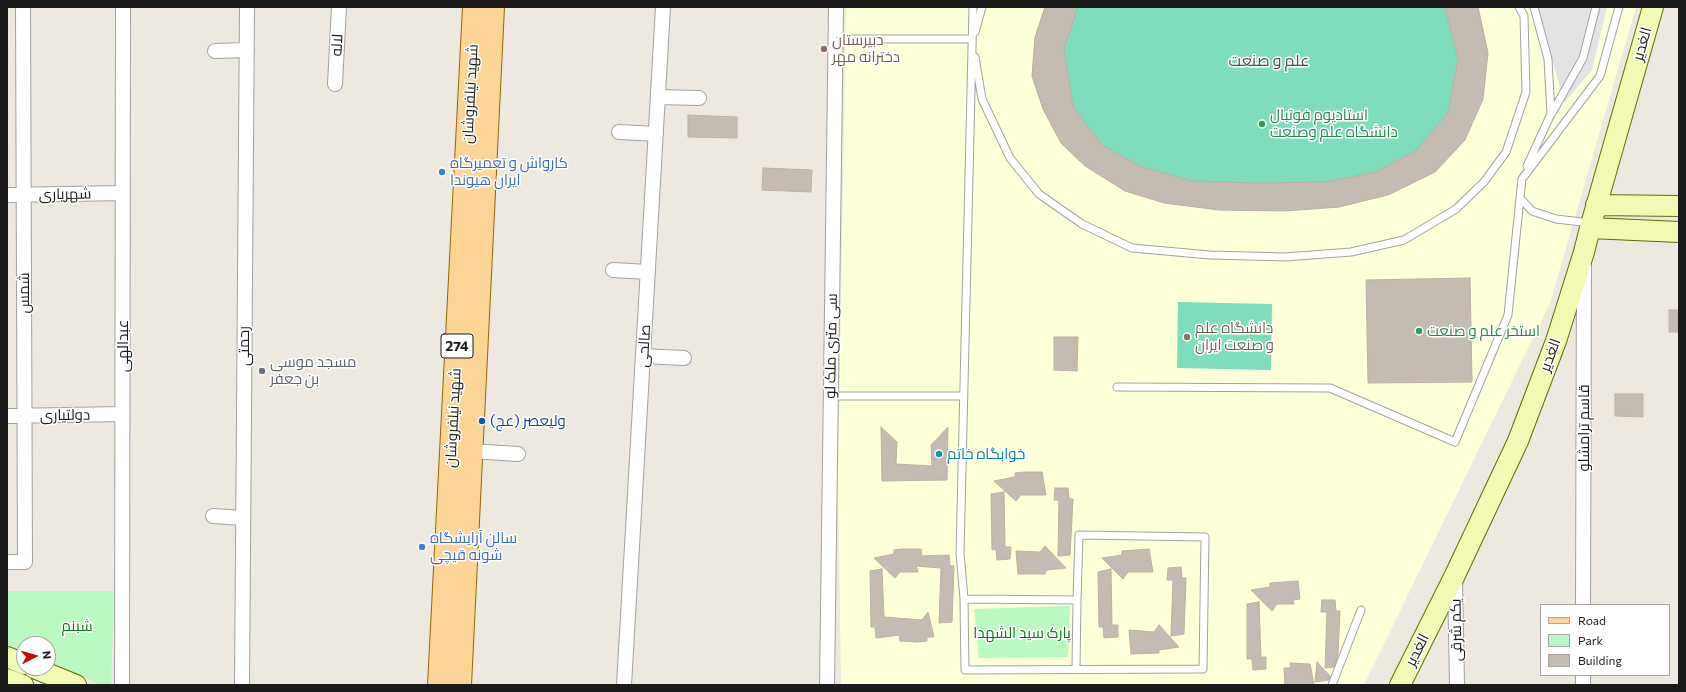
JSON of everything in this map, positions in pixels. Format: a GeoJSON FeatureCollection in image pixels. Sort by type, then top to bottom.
{"type":"FeatureCollection","features":[{"type":"Feature","properties":{"kind":"main road","name":"شهید نیلفروشان"},"geometry":{"type":"LineString","coordinates":[[440,685],[474,7]]}},
{"type":"Feature","properties":{"kind":"main road","name":"شهید نیلفروشان"},"geometry":{"type":"LineString","coordinates":[[460,685],[493,7]]}},
{"type":"Feature","properties":{"kind":"main road","name":"الغدیر"},"geometry":{"type":"LineString","coordinates":[[1400,685],[1455,575],[1518,441],[1556,341],[1584,252],[1592,218],[1652,7]]}},
{"type":"Feature","properties":{"kind":"main road"},"geometry":{"type":"LineString","coordinates":[[1592,218],[1679,206]]}},
{"type":"Feature","properties":{"kind":"main road"},"geometry":{"type":"LineString","coordinates":[[1592,218],[1679,232]]}},
{"type":"Feature","properties":{"kind":"main road"},"geometry":{"type":"LineString","coordinates":[[54,676],[76,685]]}},
{"type":"Feature","properties":{"kind":"main road"},"geometry":{"type":"LineString","coordinates":[[7,679],[23,685]]}},
{"type":"Feature","properties":{"kind":"street","name":"شمس"},"geometry":{"type":"LineString","coordinates":[[7,562],[25,562],[23,7]]}},
{"type":"Feature","properties":{"kind":"street","name":"عبدالهی"},"geometry":{"type":"LineString","coordinates":[[122,685],[123,7]]}},
{"type":"Feature","properties":{"kind":"street","name":"رحمتی"},"geometry":{"type":"LineString","coordinates":[[242,685],[247,7]]}},
{"type":"Feature","properties":{"kind":"street","name":"لاله"},"geometry":{"type":"LineString","coordinates":[[335,84],[339,7]]}},
{"type":"Feature","properties":{"kind":"street","name":"صالحی"},"geometry":{"type":"LineString","coordinates":[[624,685],[663,7]]}},
{"type":"Feature","properties":{"kind":"street","name":"سی متری ملک لو"},"geometry":{"type":"LineString","coordinates":[[827,685],[836,7]]}},
{"type":"Feature","properties":{"kind":"street"},"geometry":{"type":"LineString","coordinates":[[214,51],[247,50]]}},
{"type":"Feature","properties":{"kind":"street"},"geometry":{"type":"LineString","coordinates":[[658,97],[699,98]]}},
{"type":"Feature","properties":{"kind":"street"},"geometry":{"type":"LineString","coordinates":[[619,132],[656,134]]}},
{"type":"Feature","properties":{"kind":"street","name":"شهریاری"},"geometry":{"type":"LineString","coordinates":[[7,195],[123,193]]}},
{"type":"Feature","properties":{"kind":"street","name":"قاسم ترامشلو"},"geometry":{"type":"LineString","coordinates":[[1583,604],[1584,252]]}},
{"type":"Feature","properties":{"kind":"street"},"geometry":{"type":"LineString","coordinates":[[613,270],[648,272]]}},
{"type":"Feature","properties":{"kind":"street"},"geometry":{"type":"LineString","coordinates":[[643,356],[684,358]]}},
{"type":"Feature","properties":{"kind":"street","name":"دولتیاری"},"geometry":{"type":"LineString","coordinates":[[7,416],[122,414]]}},
{"type":"Feature","properties":{"kind":"street"},"geometry":{"type":"LineString","coordinates":[[471,451],[518,454]]}},
{"type":"Feature","properties":{"kind":"street"},"geometry":{"type":"LineString","coordinates":[[213,516],[243,518]]}},
{"type":"Feature","properties":{"kind":"street","name":"یکم شرقی"},"geometry":{"type":"LineString","coordinates":[[1455,575],[1457,685]]}},
{"type":"Feature","properties":{"kind":"lane"},"geometry":{"type":"LineString","coordinates":[[972,7],[960,553],[964,599],[965,670],[1076,668],[1203,669],[1205,537],[1079,536],[1076,600],[1076,668]]}},
{"type":"Feature","properties":{"kind":"lane"},"geometry":{"type":"LineString","coordinates":[[982,7],[972,39],[982,99],[1010,158],[1040,194],[1082,224],[1132,248],[1210,255],[1285,257],[1351,252],[1404,240],[1456,209],[1484,182],[1506,152],[1526,92],[1524,16],[1520,7]]}},
{"type":"Feature","properties":{"kind":"lane"},"geometry":{"type":"LineString","coordinates":[[1534,7],[1548,59],[1551,114]]}},
{"type":"Feature","properties":{"kind":"lane"},"geometry":{"type":"LineString","coordinates":[[1117,387],[1330,388],[1455,442],[1508,315],[1522,179],[1551,114],[1583,58],[1596,7]]}},
{"type":"Feature","properties":{"kind":"lane"},"geometry":{"type":"LineString","coordinates":[[1522,179],[1600,76],[1619,7]]}},
{"type":"Feature","properties":{"kind":"lane"},"geometry":{"type":"LineString","coordinates":[[835,39],[972,39]]}},
{"type":"Feature","properties":{"kind":"lane"},"geometry":{"type":"LineString","coordinates":[[1520,198],[1532,211],[1550,217],[1592,218]]}},
{"type":"Feature","properties":{"kind":"lane"},"geometry":{"type":"LineString","coordinates":[[830,396],[963,396]]}},
{"type":"Feature","properties":{"kind":"lane"},"geometry":{"type":"LineString","coordinates":[[964,599],[1076,600]]}},
{"type":"Feature","properties":{"kind":"lane"},"geometry":{"type":"LineString","coordinates":[[1332,685],[1361,610]]}},
{"type":"Feature","properties":{"kind":"shaded area","name":"دانشگاه علم و صنعت ایران"},"geometry":{"type":"Polygon","coordinates":[[[846,7],[1636,7],[1550,303],[1364,685],[841,685],[838,478],[846,7]]]}},
{"type":"Feature","properties":{"kind":"shaded area"},"geometry":{"type":"Polygon","coordinates":[[[1538,7],[1607,7],[1592,70],[1564,103],[1538,7]]]}},
{"type":"Feature","properties":{"kind":"green space","name":"استادیوم فوتبال دانشگاه علم وصنعت"},"geometry":{"type":"Polygon","coordinates":[[[1045,7],[1478,7],[1488,53],[1483,99],[1465,140],[1435,172],[1388,195],[1339,207],[1284,211],[1219,210],[1164,203],[1085,166],[1061,143],[1043,109],[1032,76],[1035,37],[1045,7]]]}},
{"type":"Feature","properties":{"kind":"green space"},"geometry":{"type":"Polygon","coordinates":[[[1178,302],[1272,304],[1271,370],[1177,368],[1178,302]]]}},
{"type":"Feature","properties":{"kind":"green space","name":"شبنم"},"geometry":{"type":"Polygon","coordinates":[[[7,591],[114,591],[111,685],[103,685],[56,666],[56,636],[16,636],[16,650],[7,646],[7,591]]]}},
{"type":"Feature","properties":{"kind":"green space","name":"پارک سید الشهدا"},"geometry":{"type":"Polygon","coordinates":[[[1070,606],[1068,657],[979,658],[974,609],[1070,606]]]}},
{"type":"Feature","properties":{"kind":"building"},"geometry":{"type":"Polygon","coordinates":[[[1045,7],[1078,7],[1064,48],[1073,106],[1102,145],[1140,166],[1191,181],[1258,183],[1328,182],[1375,172],[1415,151],[1448,113],[1458,59],[1445,7],[1478,7],[1488,53],[1483,99],[1465,140],[1435,172],[1388,195],[1339,207],[1284,211],[1219,210],[1164,203],[1125,191],[1085,166],[1061,143],[1043,109],[1032,76],[1035,37],[1045,7]]]}},
{"type":"Feature","properties":{"kind":"building"},"geometry":{"type":"Polygon","coordinates":[[[688,115],[737,117],[737,138],[688,137],[688,115]]]}},
{"type":"Feature","properties":{"kind":"building"},"geometry":{"type":"Polygon","coordinates":[[[763,168],[812,170],[811,192],[762,190],[763,168]]]}},
{"type":"Feature","properties":{"kind":"building","name":"استخر علم و صنعت"},"geometry":{"type":"Polygon","coordinates":[[[1470,278],[1472,382],[1368,383],[1366,280],[1470,278]]]}},
{"type":"Feature","properties":{"kind":"building"},"geometry":{"type":"Polygon","coordinates":[[[1669,310],[1679,310],[1679,332],[1669,332],[1669,310]]]}},
{"type":"Feature","properties":{"kind":"building"},"geometry":{"type":"Polygon","coordinates":[[[1054,337],[1078,337],[1077,371],[1054,370],[1054,337]]]}},
{"type":"Feature","properties":{"kind":"building"},"geometry":{"type":"Polygon","coordinates":[[[1615,394],[1643,394],[1643,417],[1615,416],[1615,394]]]}},
{"type":"Feature","properties":{"kind":"building","name":"خوابگاه خاتم"},"geometry":{"type":"Polygon","coordinates":[[[881,427],[897,442],[896,464],[932,466],[931,445],[948,427],[947,480],[882,481],[881,427]]]}},
{"type":"Feature","properties":{"kind":"building"},"geometry":{"type":"Polygon","coordinates":[[[1042,472],[1046,495],[1021,495],[1016,501],[994,481],[1015,477],[1015,473],[1042,472]]]}},
{"type":"Feature","properties":{"kind":"building"},"geometry":{"type":"Polygon","coordinates":[[[1055,488],[1068,488],[1069,499],[1073,499],[1070,555],[1058,556],[1059,500],[1054,500],[1055,488]]]}},
{"type":"Feature","properties":{"kind":"building"},"geometry":{"type":"Polygon","coordinates":[[[1004,492],[1005,547],[1011,547],[1010,559],[997,560],[996,549],[992,550],[991,494],[1004,492]]]}},
{"type":"Feature","properties":{"kind":"building"},"geometry":{"type":"Polygon","coordinates":[[[1045,546],[1066,568],[1046,570],[1045,574],[1018,574],[1016,551],[1040,552],[1045,546]]]}},
{"type":"Feature","properties":{"kind":"building"},"geometry":{"type":"Polygon","coordinates":[[[921,549],[922,556],[949,555],[950,566],[954,566],[952,622],[939,623],[941,568],[916,566],[918,572],[900,572],[895,578],[874,558],[894,554],[894,550],[921,549]]]}},
{"type":"Feature","properties":{"kind":"building"},"geometry":{"type":"Polygon","coordinates":[[[1149,549],[1153,572],[1128,572],[1123,579],[1102,558],[1122,555],[1122,551],[1149,549]]]}},
{"type":"Feature","properties":{"kind":"building"},"geometry":{"type":"Polygon","coordinates":[[[1181,567],[1182,578],[1186,578],[1184,634],[1171,636],[1173,580],[1167,580],[1168,568],[1181,567]]]}},
{"type":"Feature","properties":{"kind":"building"},"geometry":{"type":"Polygon","coordinates":[[[882,569],[884,617],[922,620],[928,612],[934,637],[927,637],[927,641],[917,642],[900,641],[899,635],[876,638],[875,627],[871,627],[870,571],[882,569]]]}},
{"type":"Feature","properties":{"kind":"building"},"geometry":{"type":"Polygon","coordinates":[[[1111,569],[1112,625],[1118,625],[1118,637],[1104,638],[1103,627],[1099,627],[1098,572],[1111,569]]]}},
{"type":"Feature","properties":{"kind":"building"},"geometry":{"type":"Polygon","coordinates":[[[1298,581],[1300,599],[1293,600],[1294,604],[1277,604],[1272,611],[1251,590],[1270,587],[1270,583],[1298,581]]]}},
{"type":"Feature","properties":{"kind":"building"},"geometry":{"type":"Polygon","coordinates":[[[1322,600],[1335,600],[1336,611],[1340,611],[1338,655],[1334,667],[1325,668],[1327,612],[1321,612],[1322,600]]]}},
{"type":"Feature","properties":{"kind":"building"},"geometry":{"type":"Polygon","coordinates":[[[1259,602],[1261,657],[1266,657],[1266,669],[1253,670],[1252,659],[1247,659],[1247,604],[1259,602]]]}},
{"type":"Feature","properties":{"kind":"building"},"geometry":{"type":"Polygon","coordinates":[[[1159,625],[1179,647],[1159,650],[1159,653],[1131,654],[1129,630],[1154,632],[1159,625]]]}},
{"type":"Feature","properties":{"kind":"building"},"geometry":{"type":"Polygon","coordinates":[[[1317,662],[1330,676],[1329,680],[1315,682],[1317,662]]]}},
{"type":"Feature","properties":{"kind":"building"},"geometry":{"type":"Polygon","coordinates":[[[1290,663],[1310,664],[1314,685],[1285,685],[1284,668],[1291,668],[1290,663]]]}},
{"type":"Feature","properties":{"kind":"place","name":"دبیرستان دخترانه مهر"},"geometry":{"type":"Point","coordinates":[824,49]}},
{"type":"Feature","properties":{"kind":"place","name":"استادیوم فوتبال دانشگاه علم وصنعت"},"geometry":{"type":"Point","coordinates":[1262,124]}},
{"type":"Feature","properties":{"kind":"place","name":"کارواش و تعمیرگاه ایران هیوندا"},"geometry":{"type":"Point","coordinates":[442,172]}},
{"type":"Feature","properties":{"kind":"place","name":"استخر علم و صنعت"},"geometry":{"type":"Point","coordinates":[1419,331]}},
{"type":"Feature","properties":{"kind":"place","name":"دانشگاه علم و صنعت ایران"},"geometry":{"type":"Point","coordinates":[1187,337]}},
{"type":"Feature","properties":{"kind":"place","name":"مسجد موسی بن جعفر"},"geometry":{"type":"Point","coordinates":[262,371]}},
{"type":"Feature","properties":{"kind":"place","name":"ولیعصر (عج)"},"geometry":{"type":"Point","coordinates":[482,421]}},
{"type":"Feature","properties":{"kind":"place","name":"خوابگاه خاتم"},"geometry":{"type":"Point","coordinates":[939,454]}},
{"type":"Feature","properties":{"kind":"place","name":"سالن آرایشگاه شونه قیچی"},"geometry":{"type":"Point","coordinates":[422,547]}},
{"type":"Feature","properties":{"kind":"district","name":"علم و صنعت"},"geometry":{"type":"Point","coordinates":[1269,61]}}]}
